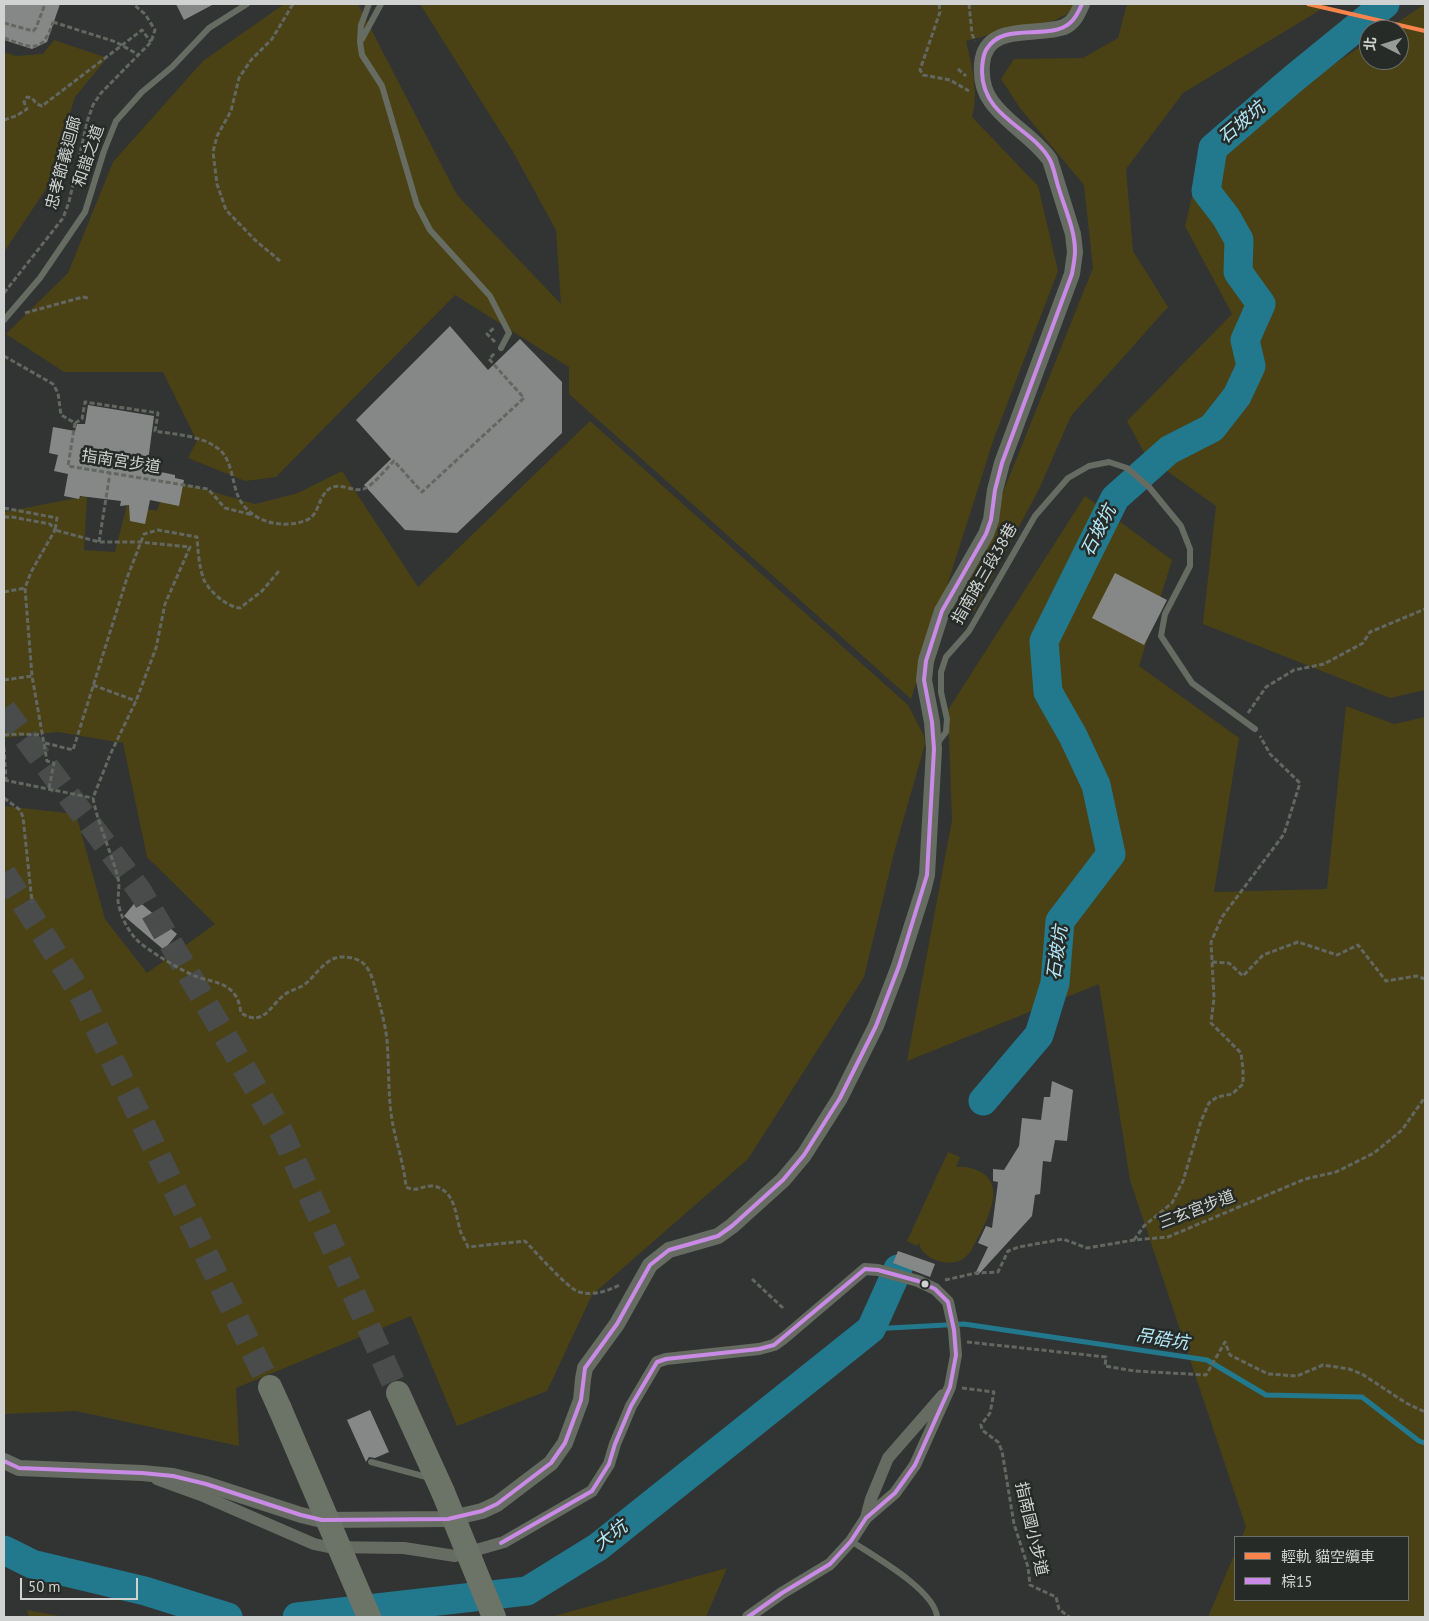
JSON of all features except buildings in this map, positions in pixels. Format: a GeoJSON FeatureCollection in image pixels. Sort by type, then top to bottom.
{"type":"FeatureCollection","features":[{"type":"Feature","properties":{"kind":"highway"},"geometry":{"type":"LineString","coordinates":[[270,1387],[369,1617]]}},
{"type":"Feature","properties":{"kind":"highway"},"geometry":{"type":"LineString","coordinates":[[398,1393],[441,1486],[494,1617]]}},
{"type":"Feature","properties":{"kind":"street"},"geometry":{"type":"LineString","coordinates":[[4,1461],[19,1468],[173,1476],[206,1484],[322,1520],[448,1519],[482,1511],[497,1504],[551,1463],[565,1443],[582,1400],[582,1379],[585,1368],[617,1324],[650,1265],[669,1250],[718,1236],[732,1226],[783,1180],[804,1155],[840,1098],[876,1026],[899,966],[924,891],[927,875],[934,749],[932,722],[924,680],[926,661],[942,611],[986,534],[991,520],[995,490],[1002,463],[1072,274],[1075,252],[1073,234],[1050,160],[1044,151],[998,111],[984,86],[981,74],[982,60],[987,47],[996,39],[1008,34],[1065,27],[1074,21],[1082,4]]}},
{"type":"Feature","properties":{"kind":"street"},"geometry":{"type":"LineString","coordinates":[[142,1473],[200,1495],[314,1544],[328,1547],[404,1548],[455,1556],[504,1542],[592,1491],[609,1464],[631,1406],[657,1362],[666,1359],[759,1349],[774,1345],[864,1269],[870,1268],[918,1281],[935,1289],[948,1302],[956,1355],[950,1388],[915,1465],[895,1493],[866,1518],[851,1540],[830,1564],[782,1593],[748,1617]]}},
{"type":"Feature","properties":{"kind":"street"},"geometry":{"type":"LineString","coordinates":[[866,1518],[871,1499],[888,1458],[950,1388]]}},
{"type":"Feature","properties":{"kind":"lane","name":"和諧之道"},"geometry":{"type":"LineString","coordinates":[[4,319],[40,278],[85,212],[104,151],[116,121],[142,92],[172,67],[209,28],[247,4]]}},
{"type":"Feature","properties":{"kind":"lane"},"geometry":{"type":"LineString","coordinates":[[369,4],[362,25],[360,42],[362,55],[382,86],[417,205],[430,230],[490,296],[509,333],[500,348]]}},
{"type":"Feature","properties":{"kind":"lane"},"geometry":{"type":"LineString","coordinates":[[360,42],[381,4]]}},
{"type":"Feature","properties":{"kind":"lane","name":"指南路三段38巷"},"geometry":{"type":"LineString","coordinates":[[934,749],[946,732],[947,719],[941,692],[941,672],[946,657],[970,631],[1035,516],[1068,478],[1089,466],[1109,462],[1128,468],[1148,487],[1181,526],[1190,549],[1190,566],[1165,614],[1161,636],[1192,683],[1244,720]]}},
{"type":"Feature","properties":{"kind":"lane"},"geometry":{"type":"LineString","coordinates":[[1244,720],[1256,729]]}},
{"type":"Feature","properties":{"kind":"lane"},"geometry":{"type":"LineString","coordinates":[[371,1462],[441,1486]]}},
{"type":"Feature","properties":{"kind":"lane"},"geometry":{"type":"LineString","coordinates":[[851,1540],[912,1582],[927,1597],[937,1617]]}},
{"type":"Feature","properties":{"kind":"path"},"geometry":{"type":"LineString","coordinates":[[4,22],[33,31],[36,28],[45,4]]}},
{"type":"Feature","properties":{"kind":"path"},"geometry":{"type":"LineString","coordinates":[[133,4],[145,14],[155,30],[151,42]]}},
{"type":"Feature","properties":{"kind":"path"},"geometry":{"type":"LineString","coordinates":[[280,261],[255,240],[226,210],[217,184],[213,152],[217,136],[231,111],[239,78],[252,60],[272,39],[293,4]]}},
{"type":"Feature","properties":{"kind":"path"},"geometry":{"type":"LineString","coordinates":[[939,4],[940,12],[920,70],[923,75],[950,80],[972,93],[976,93],[975,89],[984,86]]}},
{"type":"Feature","properties":{"kind":"path"},"geometry":{"type":"LineString","coordinates":[[970,4],[972,34],[982,60]]}},
{"type":"Feature","properties":{"kind":"path"},"geometry":{"type":"LineString","coordinates":[[4,38],[32,46],[39,45],[48,35],[53,22],[116,42],[139,54]]}},
{"type":"Feature","properties":{"kind":"path"},"geometry":{"type":"LineString","coordinates":[[4,120],[16,116],[27,109],[24,102],[27,97],[32,98],[37,104],[42,106],[142,30],[151,42]]}},
{"type":"Feature","properties":{"kind":"path","name":"忠孝節義迴廊"},"geometry":{"type":"LineString","coordinates":[[4,293],[63,218],[69,202],[87,122],[93,105],[101,93],[151,42]]}},
{"type":"Feature","properties":{"kind":"path"},"geometry":{"type":"LineString","coordinates":[[4,319],[83,297],[88,298]]}},
{"type":"Feature","properties":{"kind":"path"},"geometry":{"type":"LineString","coordinates":[[500,348],[487,334],[502,320]]}},
{"type":"Feature","properties":{"kind":"path","name":"指南宮步道"},"geometry":{"type":"LineString","coordinates":[[253,515],[238,497],[234,478],[222,452],[207,440],[155,432],[158,413],[85,402],[82,419],[75,423],[68,466],[208,489],[225,508],[253,515],[268,523],[291,523],[308,520],[313,515],[323,495],[329,489],[336,486],[356,489],[365,488],[394,461],[422,492],[524,398],[489,359],[500,348]]}},
{"type":"Feature","properties":{"kind":"path"},"geometry":{"type":"LineString","coordinates":[[4,356],[53,384],[58,393],[61,415],[75,423]]}},
{"type":"Feature","properties":{"kind":"path"},"geometry":{"type":"LineString","coordinates":[[99,542],[110,473]]}},
{"type":"Feature","properties":{"kind":"path"},"geometry":{"type":"LineString","coordinates":[[4,508],[57,518],[55,530],[31,572],[25,588],[32,676],[47,762],[54,763],[49,788]]}},
{"type":"Feature","properties":{"kind":"path"},"geometry":{"type":"LineString","coordinates":[[4,517],[50,524],[55,530],[99,542],[141,542],[190,547],[165,604],[156,648],[136,701],[110,755],[93,798],[96,817],[119,881],[118,902],[124,922],[137,940],[182,970],[229,988],[237,996],[241,1013],[248,1018],[264,1016],[282,996],[292,989],[303,986],[324,964],[340,956],[351,957],[364,964],[372,978],[381,1006],[387,1039],[391,1113],[405,1171],[406,1188],[413,1190],[432,1186],[445,1191],[453,1202],[461,1232],[468,1247],[525,1241],[578,1292],[602,1294],[621,1284]]}},
{"type":"Feature","properties":{"kind":"path"},"geometry":{"type":"LineString","coordinates":[[44,743],[73,750],[127,578],[144,534],[158,530],[197,537],[204,581],[221,600],[233,607],[240,608],[262,591],[279,570]]}},
{"type":"Feature","properties":{"kind":"path"},"geometry":{"type":"LineString","coordinates":[[4,592],[25,588]]}},
{"type":"Feature","properties":{"kind":"path"},"geometry":{"type":"LineString","coordinates":[[1244,720],[1266,687],[1294,670],[1324,664],[1363,643],[1370,632],[1425,609]]}},
{"type":"Feature","properties":{"kind":"path"},"geometry":{"type":"LineString","coordinates":[[4,680],[32,676]]}},
{"type":"Feature","properties":{"kind":"path"},"geometry":{"type":"LineString","coordinates":[[93,685],[136,701]]}},
{"type":"Feature","properties":{"kind":"path"},"geometry":{"type":"LineString","coordinates":[[1134,1240],[1144,1226],[1172,1203],[1183,1181],[1201,1121],[1209,1103],[1218,1097],[1232,1094],[1243,1084],[1241,1053],[1212,1023],[1214,998],[1211,942],[1222,917],[1284,834],[1300,783],[1270,754],[1256,729]]}},
{"type":"Feature","properties":{"kind":"path"},"geometry":{"type":"LineString","coordinates":[[4,735],[42,735]]}},
{"type":"Feature","properties":{"kind":"path"},"geometry":{"type":"LineString","coordinates":[[4,747],[5,780],[93,798]]}},
{"type":"Feature","properties":{"kind":"path"},"geometry":{"type":"LineString","coordinates":[[4,798],[20,810],[23,817],[32,902]]}},
{"type":"Feature","properties":{"kind":"path"},"geometry":{"type":"LineString","coordinates":[[1212,962],[1228,962],[1243,976],[1263,955],[1298,942],[1337,955],[1358,945],[1386,981],[1416,976],[1425,979]]}},
{"type":"Feature","properties":{"kind":"path","name":"三玄宮步道"},"geometry":{"type":"LineString","coordinates":[[931,1288],[945,1280],[976,1273],[998,1272],[1008,1250],[1019,1247],[1063,1239],[1088,1248],[1134,1240],[1168,1237],[1305,1179],[1336,1172],[1374,1153],[1402,1130],[1425,1097]]}},
{"type":"Feature","properties":{"kind":"path"},"geometry":{"type":"LineString","coordinates":[[752,1278],[783,1308]]}},
{"type":"Feature","properties":{"kind":"path"},"geometry":{"type":"LineString","coordinates":[[954,1335],[1106,1357],[1105,1366],[1135,1371],[1206,1375],[1225,1342],[1230,1355],[1268,1374],[1297,1376],[1323,1365],[1348,1369],[1362,1374],[1406,1403],[1425,1412]]}},
{"type":"Feature","properties":{"kind":"path","name":"指南國小步道"},"geometry":{"type":"LineString","coordinates":[[950,1388],[994,1392],[990,1413],[981,1425],[982,1430],[998,1442],[1002,1451],[1014,1524],[1028,1567],[1030,1585],[1056,1597],[1059,1609],[1069,1617]]}},
{"type":"Feature","properties":{"kind":"shaded area"},"geometry":{"type":"Polygon","coordinates":[[[284,4],[358,4],[457,195],[561,304],[556,230],[512,150],[420,4],[1088,4],[1040,27],[1011,29],[966,41],[975,89],[972,117],[1038,186],[1058,271],[994,438],[911,699],[569,394],[569,367],[455,295],[276,477],[245,481],[188,458],[197,441],[163,372],[64,372],[6,334],[68,273],[113,162],[203,61],[284,4]]]}},
{"type":"Feature","properties":{"kind":"shaded area"},"geometry":{"type":"Polygon","coordinates":[[[1127,4],[1330,4],[1183,93],[1126,169],[1133,251],[1168,307],[1071,416],[1039,489],[973,613],[957,607],[1093,268],[1084,185],[1020,108],[1001,79],[1014,59],[1083,58],[1118,38],[1127,4]]]}},
{"type":"Feature","properties":{"kind":"shaded area"},"geometry":{"type":"Polygon","coordinates":[[[1425,4],[1425,690],[1390,698],[1203,624],[1216,506],[1146,456],[1127,421],[1232,314],[1185,226],[1203,150],[1359,48],[1359,70],[1409,70],[1409,20],[1401,20],[1425,4]]]}},
{"type":"Feature","properties":{"kind":"shaded area"},"geometry":{"type":"Polygon","coordinates":[[[54,40],[107,58],[75,97],[46,189],[4,252],[4,52],[16,56],[43,54],[54,40]]]}},
{"type":"Feature","properties":{"kind":"shaded area"},"geometry":{"type":"Polygon","coordinates":[[[590,421],[908,705],[924,736],[925,744],[895,849],[864,977],[748,1159],[592,1295],[547,1391],[457,1426],[411,1316],[236,1388],[239,1446],[76,1411],[4,1414],[4,806],[76,814],[105,919],[147,973],[215,924],[147,857],[123,743],[58,732],[4,738],[4,512],[87,496],[84,550],[115,552],[127,505],[157,511],[167,479],[255,504],[298,493],[342,471],[418,587],[590,421]]]}},
{"type":"Feature","properties":{"kind":"shaded area"},"geometry":{"type":"Polygon","coordinates":[[[1085,496],[1172,560],[1139,666],[1239,738],[1214,892],[1327,889],[1346,706],[1394,724],[1425,717],[1425,1617],[1208,1617],[1234,1555],[1234,1601],[1409,1601],[1409,1536],[1242,1536],[1246,1527],[1130,1180],[1099,984],[907,1061],[952,820],[948,710],[1085,496]]]}},
{"type":"Feature","properties":{"kind":"shaded area"},"geometry":{"type":"Polygon","coordinates":[[[948,1152],[960,1157],[956,1167],[979,1171],[988,1178],[993,1187],[991,1209],[971,1251],[962,1259],[950,1263],[933,1259],[924,1252],[919,1243],[917,1246],[907,1241],[948,1152]]]}},
{"type":"Feature","properties":{"kind":"shaded area"},"geometry":{"type":"Polygon","coordinates":[[[727,1568],[706,1617],[551,1617],[727,1568]]]}},
{"type":"Feature","properties":{"kind":"shaded area"},"geometry":{"type":"Polygon","coordinates":[[[27,1610],[65,1617],[29,1617],[27,1610]]]}},
{"type":"Feature","properties":{"kind":"waterway","name":"石坡坑"},"geometry":{"type":"LineString","coordinates":[[983,1101],[1039,1035],[1055,983],[1060,921],[1111,854],[1096,785],[1073,736],[1048,692],[1044,641],[1115,498],[1169,450],[1212,428],[1237,396],[1251,366],[1245,340],[1261,304],[1238,272],[1239,240],[1226,217],[1206,191],[1213,148],[1293,79],[1385,4]]}},
{"type":"Feature","properties":{"kind":"waterway","name":"大坑"},"geometry":{"type":"LineString","coordinates":[[297,1617],[527,1591],[598,1547],[871,1329],[898,1269]]}},
{"type":"Feature","properties":{"kind":"waterway","name":"吊硞坑"},"geometry":{"type":"LineString","coordinates":[[871,1329],[964,1324],[1207,1360],[1266,1395],[1362,1397],[1419,1441],[1425,1443]]}},
{"type":"Feature","properties":{"kind":"waterway","name":"大坑"},"geometry":{"type":"LineString","coordinates":[[4,1550],[32,1564],[145,1591],[228,1617]]}},
{"type":"Feature","properties":{"kind":"tunnel"},"geometry":{"type":"LineString","coordinates":[[4,709],[140,891],[282,1133],[398,1393]]}},
{"type":"Feature","properties":{"kind":"tunnel"},"geometry":{"type":"LineString","coordinates":[[4,873],[79,991],[270,1387]]}},
{"type":"Feature","properties":{"kind":"tram line","name":"貓空纜車"},"geometry":{"type":"LineString","coordinates":[[1308,4],[1425,31]]}},
{"type":"Feature","properties":{"kind":"transit line","name":"棕15"},"geometry":{"type":"LineString","coordinates":[[4,1461],[19,1468],[173,1476],[206,1484],[322,1520],[448,1519],[482,1511],[497,1504],[551,1463],[565,1443],[581,1400],[585,1368],[617,1324],[650,1265],[669,1250],[718,1236],[732,1226],[783,1180],[804,1155],[840,1098],[876,1026],[899,966],[927,875],[934,749],[932,722],[924,680],[926,661],[942,611],[986,534],[991,520],[995,490],[1002,463],[1072,274],[1074,263],[1075,243],[1050,160],[1042,149],[999,111],[991,101],[984,88],[983,58],[986,50],[994,41],[1003,36],[1061,28],[1074,19],[1082,4]]}},
{"type":"Feature","properties":{"kind":"transit line","name":"棕15"},"geometry":{"type":"LineString","coordinates":[[501,1543],[592,1491],[609,1464],[631,1406],[657,1362],[666,1359],[759,1349],[774,1345],[865,1269],[878,1270],[918,1281],[935,1289],[948,1302],[954,1330],[956,1355],[950,1387],[915,1465],[895,1493],[866,1518],[851,1541],[830,1564],[782,1593],[748,1617]]}}]}
